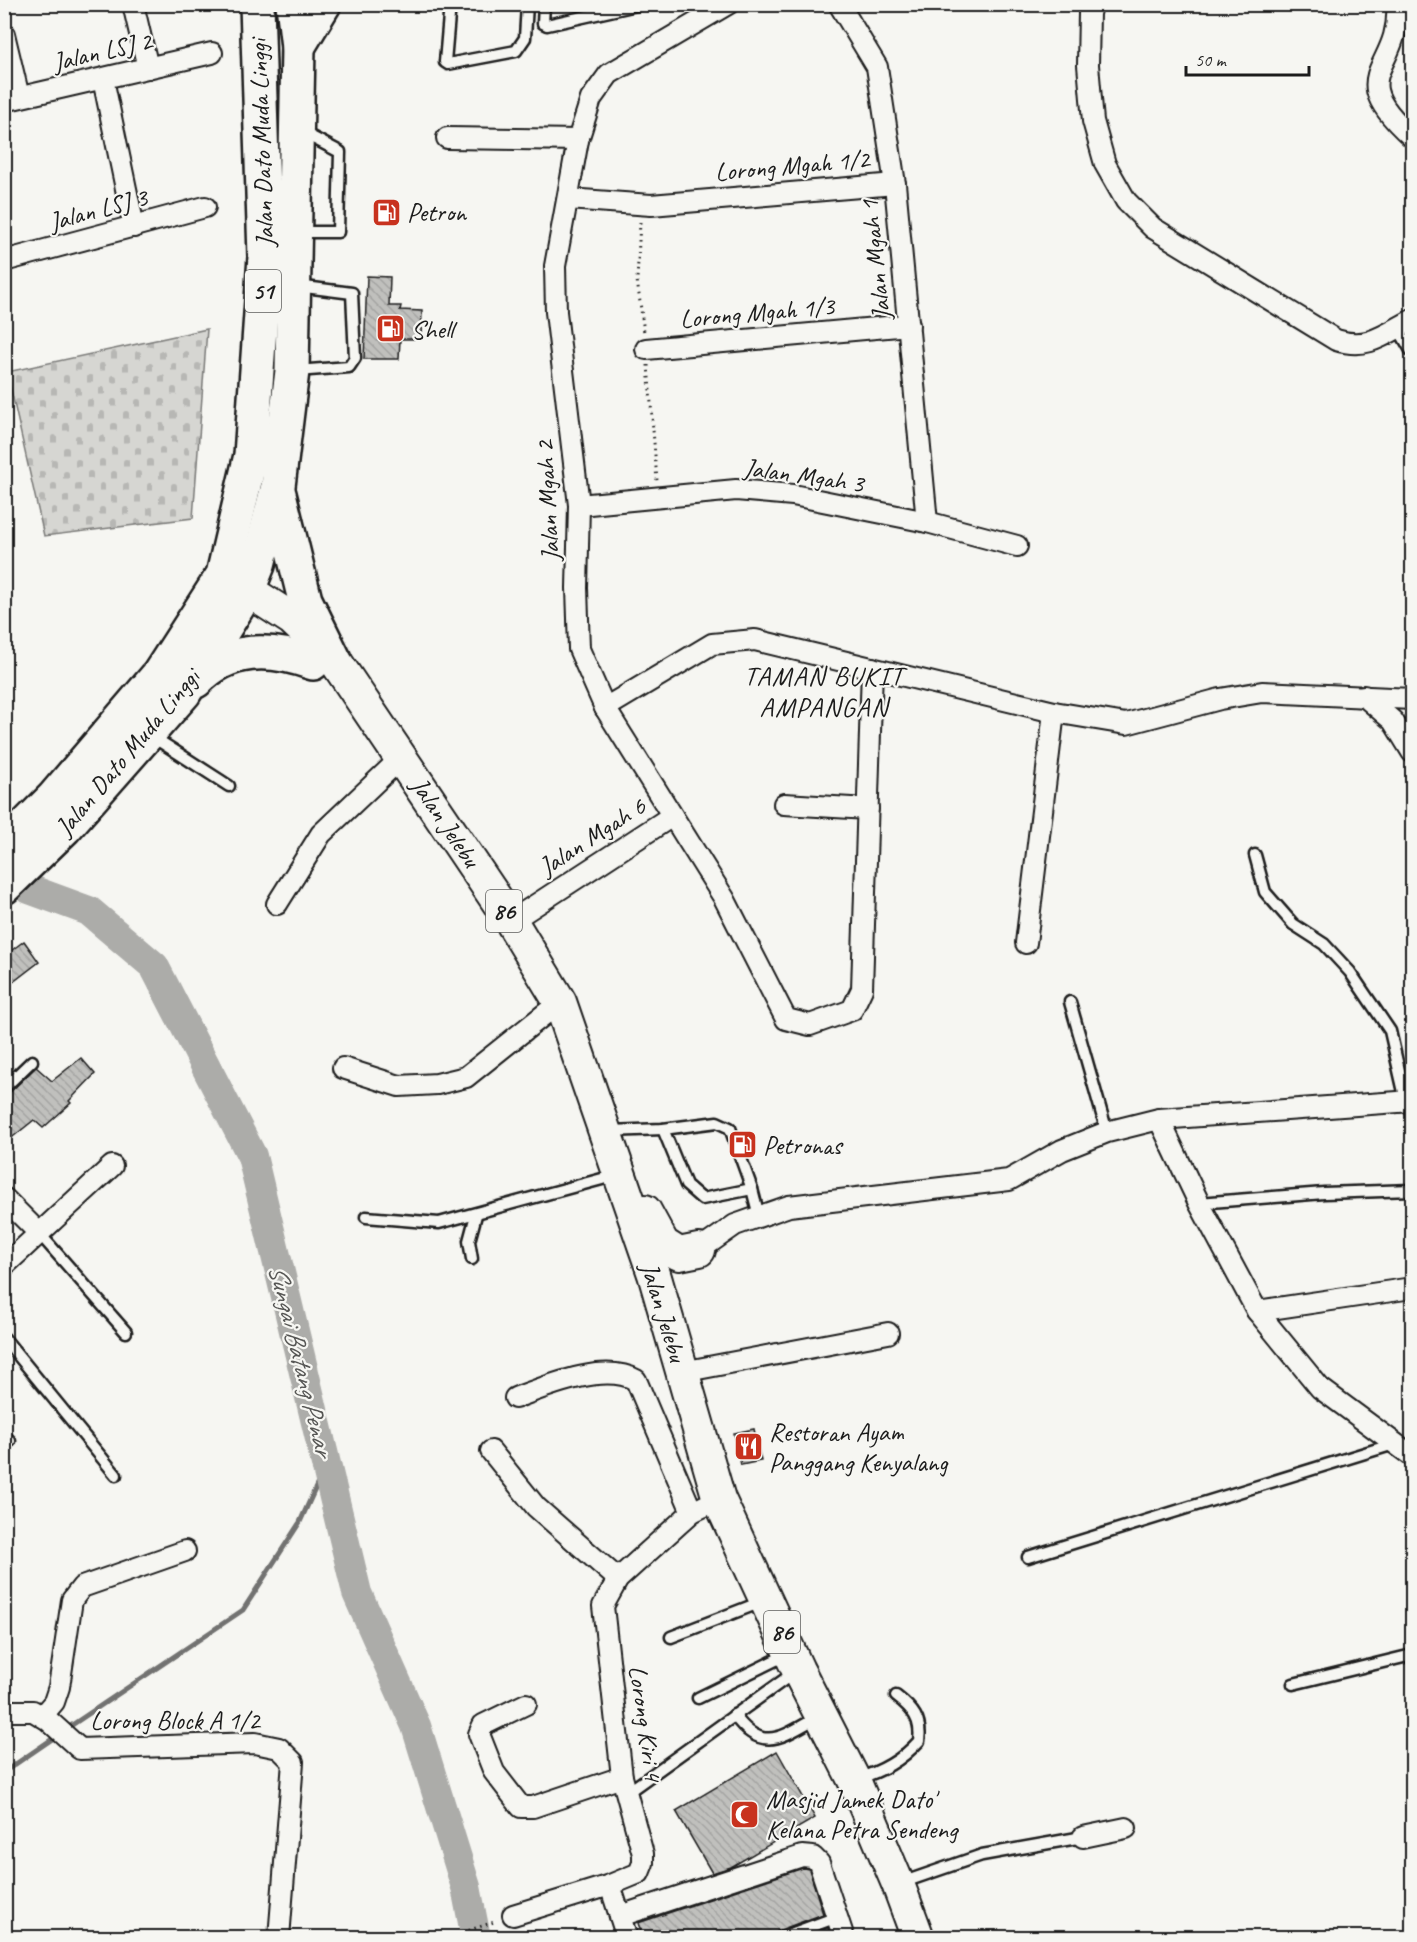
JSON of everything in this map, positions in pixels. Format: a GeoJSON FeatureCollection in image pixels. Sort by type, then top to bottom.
{"type":"FeatureCollection","features":[{"type":"Feature","properties":{"kind":"highway","name":"Jalan Dato Muda Linggi"},"geometry":{"type":"LineString","coordinates":[[4,886],[65,828],[184,693],[230,592],[251,455],[266,257],[257,4]]}},
{"type":"Feature","properties":{"kind":"highway","name":"Jalan Dato Muda Linggi"},"geometry":{"type":"LineString","coordinates":[[4,847],[53,798],[230,592],[258,566],[278,486],[291,372],[296,232],[298,47],[292,4]]}},
{"type":"Feature","properties":{"kind":"highway"},"geometry":{"type":"LineString","coordinates":[[298,47],[324,4]]}},
{"type":"Feature","properties":{"kind":"highway"},"geometry":{"type":"LineString","coordinates":[[184,693],[204,672],[238,656],[257,651],[286,653],[323,661],[305,600],[278,486]]}},
{"type":"Feature","properties":{"kind":"main road","name":"Jalan Jelebu"},"geometry":{"type":"LineString","coordinates":[[230,592],[292,619],[323,661],[368,709],[511,921],[560,1002],[654,1274],[682,1372],[705,1505],[767,1600],[820,1716],[854,1780],[918,1938]]}},
{"type":"Feature","properties":{"kind":"main road"},"geometry":{"type":"LineString","coordinates":[[610,1152],[663,1244],[678,1254],[699,1250]]}},
{"type":"Feature","properties":{"kind":"main road"},"geometry":{"type":"LineString","coordinates":[[666,1319],[668,1303],[677,1283],[699,1250]]}},
{"type":"Feature","properties":{"kind":"street"},"geometry":{"type":"LineString","coordinates":[[133,4],[148,68]]}},
{"type":"Feature","properties":{"kind":"street","name":"Jalan Mgah 2"},"geometry":{"type":"LineString","coordinates":[[728,4],[609,74],[591,99],[578,140],[555,266],[556,301],[579,505],[577,588],[579,649],[605,708],[724,898],[786,1019],[810,1025],[852,1010],[862,989],[868,809]]}},
{"type":"Feature","properties":{"kind":"street","name":"Jalan Mgah 1"},"geometry":{"type":"LineString","coordinates":[[839,4],[877,67],[895,184],[927,522]]}},
{"type":"Feature","properties":{"kind":"street"},"geometry":{"type":"LineString","coordinates":[[1092,4],[1089,13],[1088,65],[1093,121],[1105,164],[1126,201],[1153,228],[1336,340],[1352,345],[1370,343],[1405,324]]}},
{"type":"Feature","properties":{"kind":"street"},"geometry":{"type":"LineString","coordinates":[[1397,4],[1398,20],[1375,85],[1381,104],[1413,137]]}},
{"type":"Feature","properties":{"kind":"street"},"geometry":{"type":"LineString","coordinates":[[4,34],[12,99]]}},
{"type":"Feature","properties":{"kind":"street","name":"Jalan LSJ 2"},"geometry":{"type":"LineString","coordinates":[[12,99],[212,53]]}},
{"type":"Feature","properties":{"kind":"street"},"geometry":{"type":"LineString","coordinates":[[103,79],[134,227]]}},
{"type":"Feature","properties":{"kind":"street"},"geometry":{"type":"LineString","coordinates":[[447,138],[578,140]]}},
{"type":"Feature","properties":{"kind":"street","name":"Lorong Mgah 1/2"},"geometry":{"type":"LineString","coordinates":[[568,199],[641,205],[895,184]]}},
{"type":"Feature","properties":{"kind":"street","name":"Jalan LSJ 3"},"geometry":{"type":"LineString","coordinates":[[4,261],[206,207]]}},
{"type":"Feature","properties":{"kind":"street","name":"Lorong Mgah 1/3"},"geometry":{"type":"LineString","coordinates":[[646,349],[909,325]]}},
{"type":"Feature","properties":{"kind":"street","name":"Jalan Mgah 3"},"geometry":{"type":"LineString","coordinates":[[579,505],[736,490],[793,495],[927,522],[1017,546]]}},
{"type":"Feature","properties":{"kind":"street"},"geometry":{"type":"LineString","coordinates":[[605,708],[712,644],[755,640],[1054,712],[1126,724],[1220,699],[1262,692],[1413,699]]}},
{"type":"Feature","properties":{"kind":"street"},"geometry":{"type":"LineString","coordinates":[[784,804],[868,809],[872,668]]}},
{"type":"Feature","properties":{"kind":"street"},"geometry":{"type":"LineString","coordinates":[[1364,696],[1393,721],[1413,752]]}},
{"type":"Feature","properties":{"kind":"street"},"geometry":{"type":"LineString","coordinates":[[1026,944],[1054,712]]}},
{"type":"Feature","properties":{"kind":"street"},"geometry":{"type":"LineString","coordinates":[[277,904],[321,834],[402,757]]}},
{"type":"Feature","properties":{"kind":"street","name":"Jalan Mgah 6"},"geometry":{"type":"LineString","coordinates":[[511,921],[672,816]]}},
{"type":"Feature","properties":{"kind":"street"},"geometry":{"type":"LineString","coordinates":[[343,1068],[399,1086],[420,1086],[466,1077],[560,1002]]}},
{"type":"Feature","properties":{"kind":"street"},"geometry":{"type":"LineString","coordinates":[[654,1274],[684,1262],[735,1225],[789,1206],[1010,1180],[1062,1150],[1107,1132],[1159,1119],[1409,1101]]}},
{"type":"Feature","properties":{"kind":"street"},"geometry":{"type":"LineString","coordinates":[[1159,1119],[1199,1203],[1257,1311],[1320,1388],[1413,1456]]}},
{"type":"Feature","properties":{"kind":"street"},"geometry":{"type":"LineString","coordinates":[[4,1266],[112,1166]]}},
{"type":"Feature","properties":{"kind":"street"},"geometry":{"type":"LineString","coordinates":[[4,1198],[39,1233]]}},
{"type":"Feature","properties":{"kind":"street"},"geometry":{"type":"LineString","coordinates":[[1257,1311],[1413,1288]]}},
{"type":"Feature","properties":{"kind":"street"},"geometry":{"type":"LineString","coordinates":[[682,1372],[888,1333]]}},
{"type":"Feature","properties":{"kind":"street"},"geometry":{"type":"LineString","coordinates":[[515,1398],[572,1376],[625,1374],[636,1380],[705,1505]]}},
{"type":"Feature","properties":{"kind":"street"},"geometry":{"type":"LineString","coordinates":[[491,1451],[536,1507],[618,1579]]}},
{"type":"Feature","properties":{"kind":"street","name":"Lorong Kiri 4"},"geometry":{"type":"LineString","coordinates":[[513,1915],[610,1886],[639,1873],[643,1863],[625,1784],[603,1606],[618,1579],[705,1505]]}},
{"type":"Feature","properties":{"kind":"street"},"geometry":{"type":"LineString","coordinates":[[4,1711],[33,1711],[45,1718],[59,1687],[72,1600],[76,1592],[82,1587],[184,1551]]}},
{"type":"Feature","properties":{"kind":"street"},"geometry":{"type":"LineString","coordinates":[[526,1704],[483,1725],[479,1734],[494,1772],[521,1808],[625,1784]]}},
{"type":"Feature","properties":{"kind":"street","name":"Lorong Block A 1/2"},"geometry":{"type":"LineString","coordinates":[[45,1718],[80,1749],[255,1743],[279,1748],[293,1761],[279,1938]]}},
{"type":"Feature","properties":{"kind":"street"},"geometry":{"type":"LineString","coordinates":[[1083,1836],[1126,1828]]}},
{"type":"Feature","properties":{"kind":"street"},"geometry":{"type":"LineString","coordinates":[[620,1916],[802,1856],[813,1857],[819,1863],[844,1938]]}},
{"type":"Feature","properties":{"kind":"street"},"geometry":{"type":"LineString","coordinates":[[610,1886],[627,1938]]}},
{"type":"Feature","properties":{"kind":"lane"},"geometry":{"type":"LineString","coordinates":[[450,4],[445,62],[448,64],[516,51],[525,38],[527,4]]}},
{"type":"Feature","properties":{"kind":"lane"},"geometry":{"type":"LineString","coordinates":[[544,4],[543,23],[547,25],[641,4]]}},
{"type":"Feature","properties":{"kind":"lane"},"geometry":{"type":"LineString","coordinates":[[296,232],[338,232],[340,152],[297,129]]}},
{"type":"Feature","properties":{"kind":"lane"},"geometry":{"type":"LineString","coordinates":[[291,372],[349,367],[355,358],[352,293],[294,286]]}},
{"type":"Feature","properties":{"kind":"lane"},"geometry":{"type":"LineString","coordinates":[[1405,324],[1413,352]]}},
{"type":"Feature","properties":{"kind":"lane"},"geometry":{"type":"LineString","coordinates":[[147,734],[229,786]]}},
{"type":"Feature","properties":{"kind":"lane"},"geometry":{"type":"LineString","coordinates":[[1255,855],[1264,892],[1293,924],[1324,944],[1350,972],[1390,1031],[1409,1101]]}},
{"type":"Feature","properties":{"kind":"lane"},"geometry":{"type":"LineString","coordinates":[[1070,1002],[1107,1132]]}},
{"type":"Feature","properties":{"kind":"lane"},"geometry":{"type":"LineString","coordinates":[[4,1088],[32,1061]]}},
{"type":"Feature","properties":{"kind":"lane"},"geometry":{"type":"LineString","coordinates":[[366,1217],[439,1223],[476,1215],[663,1129],[717,1122],[730,1128],[752,1189],[759,1216]]}},
{"type":"Feature","properties":{"kind":"lane"},"geometry":{"type":"LineString","coordinates":[[663,1129],[686,1185],[702,1198],[752,1189]]}},
{"type":"Feature","properties":{"kind":"lane"},"geometry":{"type":"LineString","coordinates":[[1199,1203],[1324,1193],[1413,1190]]}},
{"type":"Feature","properties":{"kind":"lane"},"geometry":{"type":"LineString","coordinates":[[472,1259],[469,1240],[476,1215]]}},
{"type":"Feature","properties":{"kind":"lane"},"geometry":{"type":"LineString","coordinates":[[39,1233],[126,1332]]}},
{"type":"Feature","properties":{"kind":"lane"},"geometry":{"type":"LineString","coordinates":[[4,1338],[116,1475]]}},
{"type":"Feature","properties":{"kind":"lane"},"geometry":{"type":"LineString","coordinates":[[1028,1557],[1394,1444]]}},
{"type":"Feature","properties":{"kind":"lane"},"geometry":{"type":"LineString","coordinates":[[671,1637],[767,1600]]}},
{"type":"Feature","properties":{"kind":"lane"},"geometry":{"type":"LineString","coordinates":[[1293,1684],[1413,1655]]}},
{"type":"Feature","properties":{"kind":"lane"},"geometry":{"type":"LineString","coordinates":[[625,1784],[734,1715],[795,1661]]}},
{"type":"Feature","properties":{"kind":"lane"},"geometry":{"type":"LineString","coordinates":[[698,1698],[795,1661]]}},
{"type":"Feature","properties":{"kind":"lane"},"geometry":{"type":"LineString","coordinates":[[854,1780],[879,1772],[903,1757],[919,1742],[921,1727],[912,1708],[896,1696]]}},
{"type":"Feature","properties":{"kind":"lane"},"geometry":{"type":"LineString","coordinates":[[734,1715],[745,1730],[759,1739],[778,1739],[820,1716]]}},
{"type":"Feature","properties":{"kind":"lane"},"geometry":{"type":"LineString","coordinates":[[898,1884],[982,1855],[1083,1836]]}},
{"type":"Feature","properties":{"kind":"lane"},"geometry":{"type":"LineString","coordinates":[[780,1938],[837,1917]]}},
{"type":"Feature","properties":{"kind":"path"},"geometry":{"type":"LineString","coordinates":[[446,1938],[513,1915]]}},
{"type":"Feature","properties":{"kind":"green space"},"geometry":{"type":"Polygon","coordinates":[[[207,329],[193,518],[44,536],[7,372],[207,329]]]}},
{"type":"Feature","properties":{"kind":"building"},"geometry":{"type":"Polygon","coordinates":[[[367,276],[390,277],[389,306],[401,306],[400,310],[422,311],[421,339],[400,339],[399,359],[364,359],[367,276]]]}},
{"type":"Feature","properties":{"kind":"building"},"geometry":{"type":"Polygon","coordinates":[[[24,941],[39,962],[4,989],[4,956],[24,941]]]}},
{"type":"Feature","properties":{"kind":"building"},"geometry":{"type":"Polygon","coordinates":[[[81,1058],[95,1074],[69,1101],[71,1103],[43,1128],[34,1120],[4,1144],[4,1098],[36,1067],[52,1081],[81,1058]]]}},
{"type":"Feature","properties":{"kind":"building","name":"Restoran Ayam Panggang Kenyalang"},"geometry":{"type":"Polygon","coordinates":[[[754,1429],[761,1461],[741,1465],[734,1433],[754,1429]]]}},
{"type":"Feature","properties":{"kind":"building","name":"Masjid Jamek Dato' Kelana Petra Sendeng"},"geometry":{"type":"Polygon","coordinates":[[[777,1751],[815,1818],[731,1867],[712,1873],[676,1811],[777,1751]]]}},
{"type":"Feature","properties":{"kind":"building"},"geometry":{"type":"Polygon","coordinates":[[[803,1868],[809,1869],[823,1914],[777,1931],[773,1938],[643,1938],[638,1923],[803,1868]]]}},
{"type":"Feature","properties":{"kind":"building"},"geometry":{"type":"Polygon","coordinates":[[[828,1928],[831,1938],[803,1938],[828,1928]]]}},
{"type":"Feature","properties":{"kind":"waterway","name":"Sungai Batang Penar"},"geometry":{"type":"LineString","coordinates":[[4,869],[29,889],[89,911],[154,966],[252,1156],[357,1593],[416,1726],[466,1887],[476,1938]]}},
{"type":"Feature","properties":{"kind":"waterway"},"geometry":{"type":"LineString","coordinates":[[66,1729],[243,1610],[300,1522],[326,1465]]}},
{"type":"Feature","properties":{"kind":"waterway"},"geometry":{"type":"LineString","coordinates":[[4,1772],[58,1735]]}},
{"type":"Feature","properties":{"kind":"place","name":"Petron"},"geometry":{"type":"Point","coordinates":[386,212]}},
{"type":"Feature","properties":{"kind":"place","name":"Shell"},"geometry":{"type":"Point","coordinates":[390,329]}},
{"type":"Feature","properties":{"kind":"place","name":"Petronas"},"geometry":{"type":"Point","coordinates":[742,1145]}},
{"type":"Feature","properties":{"kind":"place","name":"Restoran Ayam Panggang Kenyalang"},"geometry":{"type":"Point","coordinates":[748,1447]}},
{"type":"Feature","properties":{"kind":"place","name":"Masjid Jamek Dato' Kelana Petra Sendeng"},"geometry":{"type":"Point","coordinates":[745,1814]}},
{"type":"Feature","properties":{"kind":"district","name":"TAMAN BUKIT AMPANGAN"},"geometry":{"type":"Point","coordinates":[824,692]}}]}
